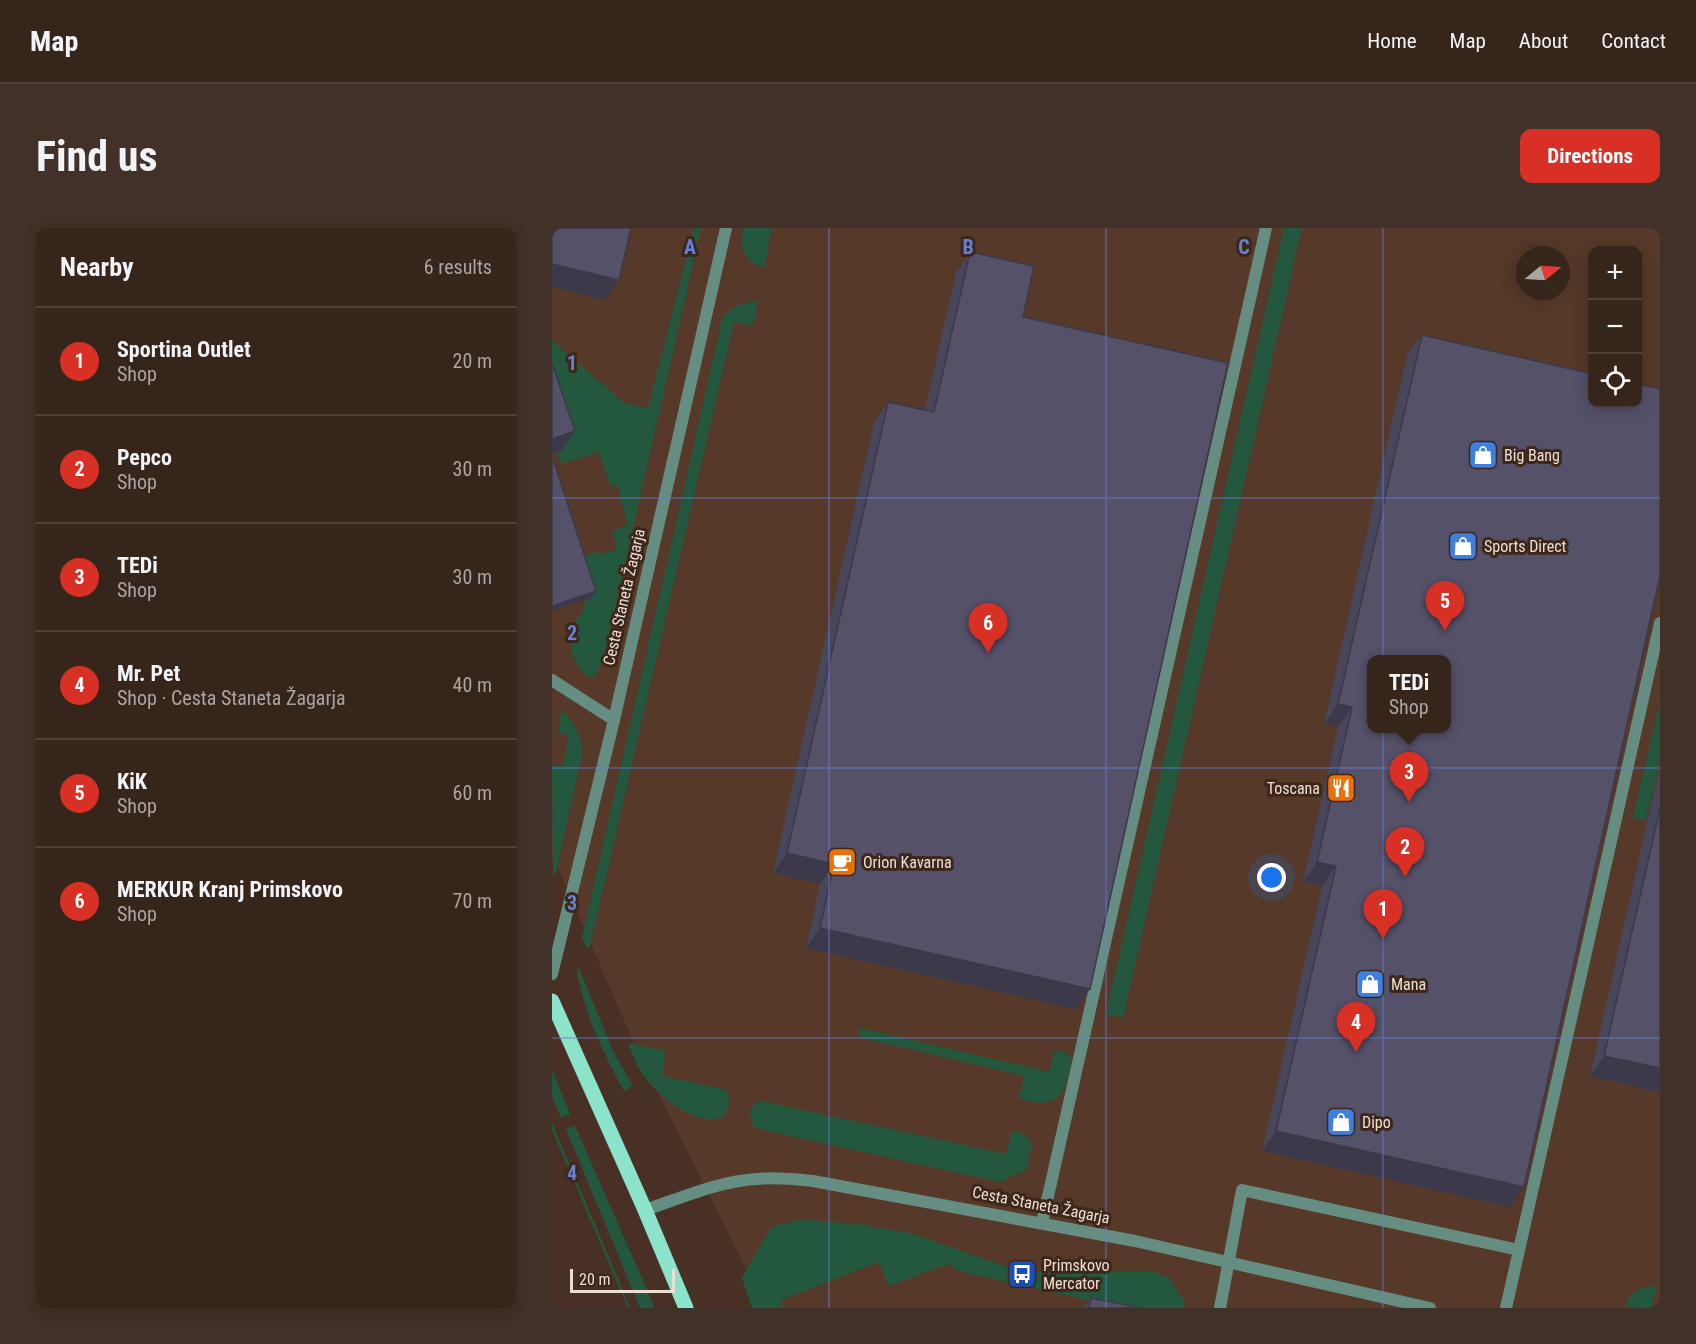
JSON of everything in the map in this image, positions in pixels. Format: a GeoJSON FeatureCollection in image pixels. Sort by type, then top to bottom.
{"type":"FeatureCollection","features":[{"type":"Feature","properties":{"kind":"main road"},"geometry":{"type":"LineString","coordinates":[[552,1001],[686,1308]]}},
{"type":"Feature","properties":{"kind":"street","name":"Cesta Staneta Žagarja"},"geometry":{"type":"LineString","coordinates":[[552,974],[614,720],[726,228]]}},
{"type":"Feature","properties":{"kind":"street"},"geometry":{"type":"LineString","coordinates":[[1042,1223],[1266,228]]}},
{"type":"Feature","properties":{"kind":"street"},"geometry":{"type":"LineString","coordinates":[[1506,1308],[1660,623]]}},
{"type":"Feature","properties":{"kind":"street"},"geometry":{"type":"LineString","coordinates":[[552,680],[614,720]]}},
{"type":"Feature","properties":{"kind":"street","name":"Cesta Staneta Žagarja"},"geometry":{"type":"LineString","coordinates":[[645,1210],[727,1184],[755,1179],[785,1178],[1042,1223],[1430,1308]]}},
{"type":"Feature","properties":{"kind":"street"},"geometry":{"type":"LineString","coordinates":[[1220,1308],[1242,1190],[1519,1250]]}},
{"type":"Feature","properties":{"kind":"shaded area"},"geometry":{"type":"Polygon","coordinates":[[[552,228],[1660,228],[1660,1308],[762,1308],[749,1275],[637,1050],[552,855],[552,228]]]}},
{"type":"Feature","properties":{"kind":"green space"},"geometry":{"type":"Polygon","coordinates":[[[694,228],[701,228],[603,661],[592,678],[577,664],[570,643],[572,629],[583,610],[587,592],[581,557],[599,551],[600,555],[617,549],[612,531],[628,525],[617,485],[610,487],[599,452],[561,464],[552,435],[552,340],[624,403],[648,408],[694,228]]]}},
{"type":"Feature","properties":{"kind":"green space"},"geometry":{"type":"Polygon","coordinates":[[[745,228],[772,228],[764,268],[752,262],[744,253],[741,241],[745,228]]]}},
{"type":"Feature","properties":{"kind":"green space"},"geometry":{"type":"Polygon","coordinates":[[[1284,228],[1302,228],[1123,1018],[1106,1014],[1284,228]]]}},
{"type":"Feature","properties":{"kind":"green space"},"geometry":{"type":"Polygon","coordinates":[[[758,300],[753,326],[734,322],[590,946],[587,948],[582,938],[723,316],[736,306],[758,300]]]}},
{"type":"Feature","properties":{"kind":"green space"},"geometry":{"type":"Polygon","coordinates":[[[1660,701],[1660,759],[1646,820],[1633,818],[1660,701]]]}},
{"type":"Feature","properties":{"kind":"green space"},"geometry":{"type":"Polygon","coordinates":[[[561,711],[571,720],[577,730],[582,755],[553,877],[552,765],[563,766],[569,735],[558,733],[561,711]]]}},
{"type":"Feature","properties":{"kind":"green space"},"geometry":{"type":"Polygon","coordinates":[[[578,966],[613,1051],[633,1086],[624,1091],[589,1017],[580,986],[578,966]]]}},
{"type":"Feature","properties":{"kind":"green space"},"geometry":{"type":"Polygon","coordinates":[[[860,1028],[1049,1072],[1054,1052],[1065,1052],[1071,1057],[1071,1066],[1064,1089],[1054,1100],[1042,1103],[1027,1101],[1019,1099],[1024,1076],[858,1037],[860,1028]]]}},
{"type":"Feature","properties":{"kind":"green space"},"geometry":{"type":"Polygon","coordinates":[[[628,1043],[666,1051],[662,1076],[726,1090],[730,1102],[725,1115],[714,1119],[702,1118],[677,1107],[646,1079],[628,1043]]]}},
{"type":"Feature","properties":{"kind":"green space"},"geometry":{"type":"Polygon","coordinates":[[[552,1069],[570,1114],[561,1118],[552,1096],[552,1069]]]}},
{"type":"Feature","properties":{"kind":"green space"},"geometry":{"type":"Polygon","coordinates":[[[761,1101],[1006,1154],[1012,1131],[1023,1134],[1032,1144],[1026,1170],[999,1182],[754,1128],[750,1112],[756,1103],[761,1101]]]}},
{"type":"Feature","properties":{"kind":"green space"},"geometry":{"type":"Polygon","coordinates":[[[552,1123],[630,1308],[628,1308],[552,1130],[552,1123]]]}},
{"type":"Feature","properties":{"kind":"green space"},"geometry":{"type":"Polygon","coordinates":[[[575,1126],[655,1308],[640,1308],[566,1129],[575,1126]]]}},
{"type":"Feature","properties":{"kind":"green space"},"geometry":{"type":"Polygon","coordinates":[[[802,1219],[864,1225],[910,1233],[1010,1268],[1039,1272],[1154,1272],[1168,1277],[1185,1302],[1183,1308],[1122,1308],[959,1271],[948,1264],[889,1286],[879,1262],[781,1300],[783,1308],[752,1308],[742,1278],[771,1227],[802,1219]]]}},
{"type":"Feature","properties":{"kind":"green space"},"geometry":{"type":"Polygon","coordinates":[[[1656,1286],[1652,1308],[1625,1306],[1635,1292],[1656,1286]]]}},
{"type":"Feature","properties":{"kind":"building"},"geometry":{"type":"Polygon","coordinates":[[[552,228],[631,228],[619,280],[552,264],[552,228]]]}},
{"type":"Feature","properties":{"kind":"building"},"geometry":{"type":"Polygon","coordinates":[[[970,252],[1034,266],[1023,317],[1228,363],[1090,989],[820,928],[834,864],[787,853],[888,402],[934,412],[970,252]]]}},
{"type":"Feature","properties":{"kind":"building"},"geometry":{"type":"Polygon","coordinates":[[[1422,335],[1588,373],[1588,408],[1642,408],[1642,385],[1660,389],[1660,576],[1524,1187],[1276,1131],[1336,866],[1317,862],[1352,707],[1338,704],[1422,335]]]}},
{"type":"Feature","properties":{"kind":"building"},"geometry":{"type":"Polygon","coordinates":[[[552,363],[575,431],[552,439],[552,363]]]}},
{"type":"Feature","properties":{"kind":"building"},"geometry":{"type":"Polygon","coordinates":[[[552,456],[596,591],[552,606],[552,456]]]}},
{"type":"Feature","properties":{"kind":"building"},"geometry":{"type":"Polygon","coordinates":[[[1660,808],[1660,1068],[1604,1056],[1660,808]]]}},
{"type":"Feature","properties":{"kind":"building"},"geometry":{"type":"Polygon","coordinates":[[[1091,1298],[1142,1308],[1089,1308],[1091,1298]]]}},
{"type":"Feature","properties":{"kind":"place","name":"Big Bang"},"geometry":{"type":"Point","coordinates":[1483,455]}},
{"type":"Feature","properties":{"kind":"place","name":"Sports Direct"},"geometry":{"type":"Point","coordinates":[1463,546]}},
{"type":"Feature","properties":{"kind":"place","name":"KiK"},"geometry":{"type":"Point","coordinates":[1445,631]}},
{"type":"Feature","properties":{"kind":"place","name":"MERKUR Kranj Primskovo"},"geometry":{"type":"Point","coordinates":[988,653]}},
{"type":"Feature","properties":{"kind":"place","name":"Toscana"},"geometry":{"type":"Point","coordinates":[1341,788]}},
{"type":"Feature","properties":{"kind":"place","name":"TEDi"},"geometry":{"type":"Point","coordinates":[1409,802]}},
{"type":"Feature","properties":{"kind":"place","name":"Orion Kavarna"},"geometry":{"type":"Point","coordinates":[842,862]}},
{"type":"Feature","properties":{"kind":"place","name":"Pepco"},"geometry":{"type":"Point","coordinates":[1405,877]}},
{"type":"Feature","properties":{"kind":"place","name":"Sportina Outlet"},"geometry":{"type":"Point","coordinates":[1383,939]}},
{"type":"Feature","properties":{"kind":"place","name":"Mana"},"geometry":{"type":"Point","coordinates":[1370,984]}},
{"type":"Feature","properties":{"kind":"place","name":"Mr. Pet"},"geometry":{"type":"Point","coordinates":[1356,1052]}},
{"type":"Feature","properties":{"kind":"place","name":"Dipo"},"geometry":{"type":"Point","coordinates":[1341,1122]}},
{"type":"Feature","properties":{"kind":"place","name":"Primskovo Mercator"},"geometry":{"type":"Point","coordinates":[1022,1274]}}]}
